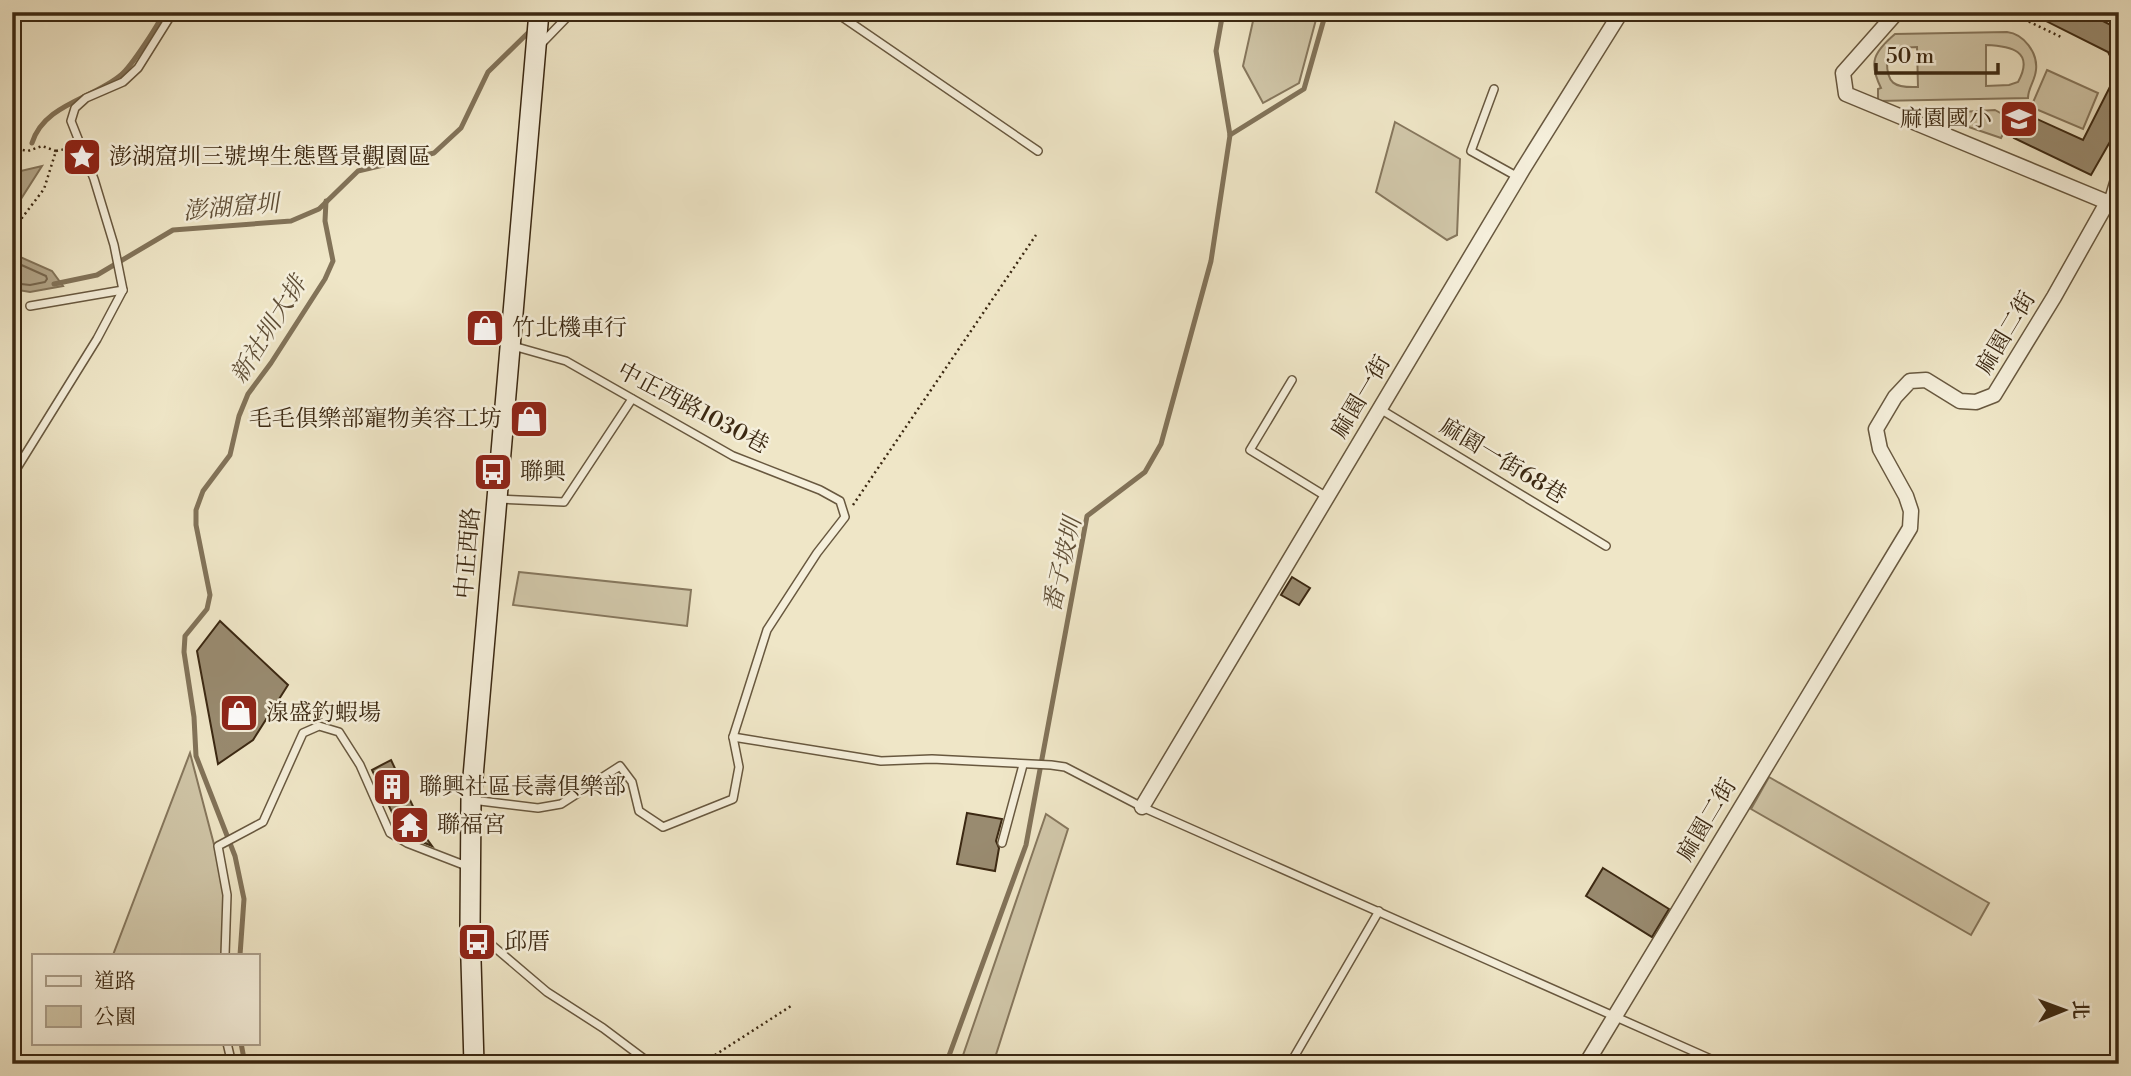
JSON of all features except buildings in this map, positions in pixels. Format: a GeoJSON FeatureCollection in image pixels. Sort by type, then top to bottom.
{"type":"FeatureCollection","features":[{"type":"Feature","properties":{"kind":"main road","name":"中正西路"},"geometry":{"type":"LineString","coordinates":[[474,1064],[470,926],[471,800],[539,12]]}},
{"type":"Feature","properties":{"kind":"street","name":"麻園一街"},"geometry":{"type":"LineString","coordinates":[[1142,807],[1519,177],[1622,12]]}},
{"type":"Feature","properties":{"kind":"street"},"geometry":{"type":"LineString","coordinates":[[1897,12],[1843,73],[1846,94],[2114,204]]}},
{"type":"Feature","properties":{"kind":"street","name":"麻園二街"},"geometry":{"type":"LineString","coordinates":[[1614,1016],[1910,528],[1911,511],[1906,496],[1880,449],[1876,429],[1895,397],[1910,381],[1926,380],[1960,401],[1976,402],[1994,395],[2114,204]]}},
{"type":"Feature","properties":{"kind":"street"},"geometry":{"type":"LineString","coordinates":[[1586,1064],[1614,1016]]}},
{"type":"Feature","properties":{"kind":"lane"},"geometry":{"type":"LineString","coordinates":[[13,472],[97,339],[123,290],[114,246],[94,179],[71,121],[75,107],[86,98],[123,82],[138,68],[173,12]]}},
{"type":"Feature","properties":{"kind":"lane"},"geometry":{"type":"LineString","coordinates":[[536,48],[572,12]]}},
{"type":"Feature","properties":{"kind":"lane"},"geometry":{"type":"LineString","coordinates":[[835,12],[1038,150]]}},
{"type":"Feature","properties":{"kind":"lane"},"geometry":{"type":"LineString","coordinates":[[1494,89],[1471,151],[1519,177]]}},
{"type":"Feature","properties":{"kind":"lane"},"geometry":{"type":"LineString","coordinates":[[2114,204],[2119,164]]}},
{"type":"Feature","properties":{"kind":"lane"},"geometry":{"type":"LineString","coordinates":[[30,306],[123,290]]}},
{"type":"Feature","properties":{"kind":"lane","name":"中正西路1030巷"},"geometry":{"type":"LineString","coordinates":[[511,345],[566,362],[733,456],[840,500],[845,517]]}},
{"type":"Feature","properties":{"kind":"lane"},"geometry":{"type":"LineString","coordinates":[[1292,380],[1250,450],[1327,497]]}},
{"type":"Feature","properties":{"kind":"lane"},"geometry":{"type":"LineString","coordinates":[[497,499],[564,502],[632,399]]}},
{"type":"Feature","properties":{"kind":"lane","name":"麻園一街68巷"},"geometry":{"type":"LineString","coordinates":[[1380,409],[1605,546]]}},
{"type":"Feature","properties":{"kind":"lane"},"geometry":{"type":"LineString","coordinates":[[471,800],[538,808],[561,804],[620,766],[632,782],[639,811],[663,827],[733,799],[739,767],[733,737],[767,630],[817,553],[845,517]]}},
{"type":"Feature","properties":{"kind":"lane"},"geometry":{"type":"LineString","coordinates":[[225,954],[227,895],[218,846],[263,822],[303,733],[319,726],[339,732],[360,765],[390,833],[407,843],[471,867]]}},
{"type":"Feature","properties":{"kind":"lane"},"geometry":{"type":"LineString","coordinates":[[733,737],[881,761],[932,759],[1065,767],[1142,807],[1722,1064]]}},
{"type":"Feature","properties":{"kind":"lane"},"geometry":{"type":"LineString","coordinates":[[1002,844],[1023,765]]}},
{"type":"Feature","properties":{"kind":"lane"},"geometry":{"type":"LineString","coordinates":[[1290,1064],[1379,911]]}},
{"type":"Feature","properties":{"kind":"lane"},"geometry":{"type":"LineString","coordinates":[[470,926],[547,992],[603,1028],[651,1064]]}},
{"type":"Feature","properties":{"kind":"lane"},"geometry":{"type":"LineString","coordinates":[[227,1044],[232,1064]]}},
{"type":"Feature","properties":{"kind":"lane"},"geometry":{"type":"LineString","coordinates":[[793,1064],[802,1059]]}},
{"type":"Feature","properties":{"kind":"path"},"geometry":{"type":"LineString","coordinates":[[2009,12],[2061,37]]}},
{"type":"Feature","properties":{"kind":"path"},"geometry":{"type":"LineString","coordinates":[[12,148],[28,151],[42,146],[56,151],[44,189],[12,231]]}},
{"type":"Feature","properties":{"kind":"path"},"geometry":{"type":"LineString","coordinates":[[845,517],[1036,235]]}},
{"type":"Feature","properties":{"kind":"path"},"geometry":{"type":"LineString","coordinates":[[701,1064],[791,1006]]}},
{"type":"Feature","properties":{"kind":"green space"},"geometry":{"type":"Polygon","coordinates":[[[1255,12],[1318,12],[1299,83],[1263,103],[1243,66],[1255,12]]]}},
{"type":"Feature","properties":{"kind":"green space"},"geometry":{"type":"Polygon","coordinates":[[[2007,32],[2019,36],[2029,45],[2035,57],[2035,74],[2028,98],[1878,101],[1878,89],[1881,88],[1875,71],[1875,58],[1882,46],[1895,34],[2007,32]],[[1986,45],[1986,86],[2018,82],[2024,63],[2018,52],[1986,45]],[[1917,47],[1898,48],[1887,58],[1888,74],[1893,83],[1903,87],[1918,87],[1917,47]]]}},
{"type":"Feature","properties":{"kind":"green space"},"geometry":{"type":"Polygon","coordinates":[[[2047,70],[2098,93],[2083,129],[2031,107],[2047,70]]]}},
{"type":"Feature","properties":{"kind":"green space"},"geometry":{"type":"Polygon","coordinates":[[[1995,110],[2011,119],[2001,138],[1960,124],[1961,112],[1995,110]]]}},
{"type":"Feature","properties":{"kind":"green space"},"geometry":{"type":"Polygon","coordinates":[[[1395,122],[1460,159],[1457,235],[1447,240],[1376,192],[1395,122]]]}},
{"type":"Feature","properties":{"kind":"green space"},"geometry":{"type":"Polygon","coordinates":[[[519,572],[691,590],[687,626],[513,605],[519,572]]]}},
{"type":"Feature","properties":{"kind":"green space"},"geometry":{"type":"Polygon","coordinates":[[[190,753],[227,894],[226,954],[113,954],[190,753]]]}},
{"type":"Feature","properties":{"kind":"green space"},"geometry":{"type":"Polygon","coordinates":[[[1769,777],[1989,903],[1971,935],[1751,809],[1769,777]]]}},
{"type":"Feature","properties":{"kind":"green space"},"geometry":{"type":"Polygon","coordinates":[[[1046,814],[1068,829],[993,1064],[960,1064],[1046,814]]]}},
{"type":"Feature","properties":{"kind":"water"},"geometry":{"type":"Polygon","coordinates":[[[42,166],[12,213],[12,173],[42,166]]]}},
{"type":"Feature","properties":{"kind":"water"},"geometry":{"type":"Polygon","coordinates":[[[12,248],[20,257],[52,271],[63,286],[30,292],[12,289],[12,248]]]}},
{"type":"Feature","properties":{"kind":"waterway"},"geometry":{"type":"LineString","coordinates":[[32,143],[47,119],[121,75],[157,26],[164,12]]}},
{"type":"Feature","properties":{"kind":"waterway","name":"番子坡圳"},"geometry":{"type":"LineString","coordinates":[[946,1064],[1026,845],[1087,516],[1145,472],[1161,444],[1211,261],[1230,135],[1216,51],[1223,12]]}},
{"type":"Feature","properties":{"kind":"waterway"},"geometry":{"type":"LineString","coordinates":[[1230,135],[1304,89],[1326,12]]}},
{"type":"Feature","properties":{"kind":"waterway","name":"澎湖窟圳"},"geometry":{"type":"LineString","coordinates":[[54,284],[97,275],[173,230],[291,221],[319,209],[358,171],[434,153],[461,128],[488,72],[533,28]]}},
{"type":"Feature","properties":{"kind":"waterway","name":"新社圳大排"},"geometry":{"type":"LineString","coordinates":[[240,954],[244,899],[235,856],[196,756],[194,717],[184,652],[185,636],[207,609],[210,595],[196,525],[196,510],[203,491],[230,455],[239,416],[248,394],[325,279],[333,261],[325,221],[326,201]]}},
{"type":"Feature","properties":{"kind":"waterway","name":"新社圳大排"},"geometry":{"type":"LineString","coordinates":[[241,1044],[245,1064]]}},
{"type":"Feature","properties":{"kind":"place","name":"麻園國小"},"geometry":{"type":"Point","coordinates":[2019,119]}},
{"type":"Feature","properties":{"kind":"place","name":"澎湖窟圳三號埤生態暨景觀園區"},"geometry":{"type":"Point","coordinates":[82,157]}},
{"type":"Feature","properties":{"kind":"place","name":"竹北機車行"},"geometry":{"type":"Point","coordinates":[485,328]}},
{"type":"Feature","properties":{"kind":"place","name":"毛毛俱樂部寵物美容工坊"},"geometry":{"type":"Point","coordinates":[529,419]}},
{"type":"Feature","properties":{"kind":"place","name":"聯興"},"geometry":{"type":"Point","coordinates":[493,472]}},
{"type":"Feature","properties":{"kind":"place","name":"湶盛釣蝦場"},"geometry":{"type":"Point","coordinates":[239,713]}},
{"type":"Feature","properties":{"kind":"place","name":"聯興社區長壽俱樂部"},"geometry":{"type":"Point","coordinates":[392,787]}},
{"type":"Feature","properties":{"kind":"place","name":"聯福宮"},"geometry":{"type":"Point","coordinates":[410,825]}},
{"type":"Feature","properties":{"kind":"place","name":"邱厝"},"geometry":{"type":"Point","coordinates":[477,942]}}]}
